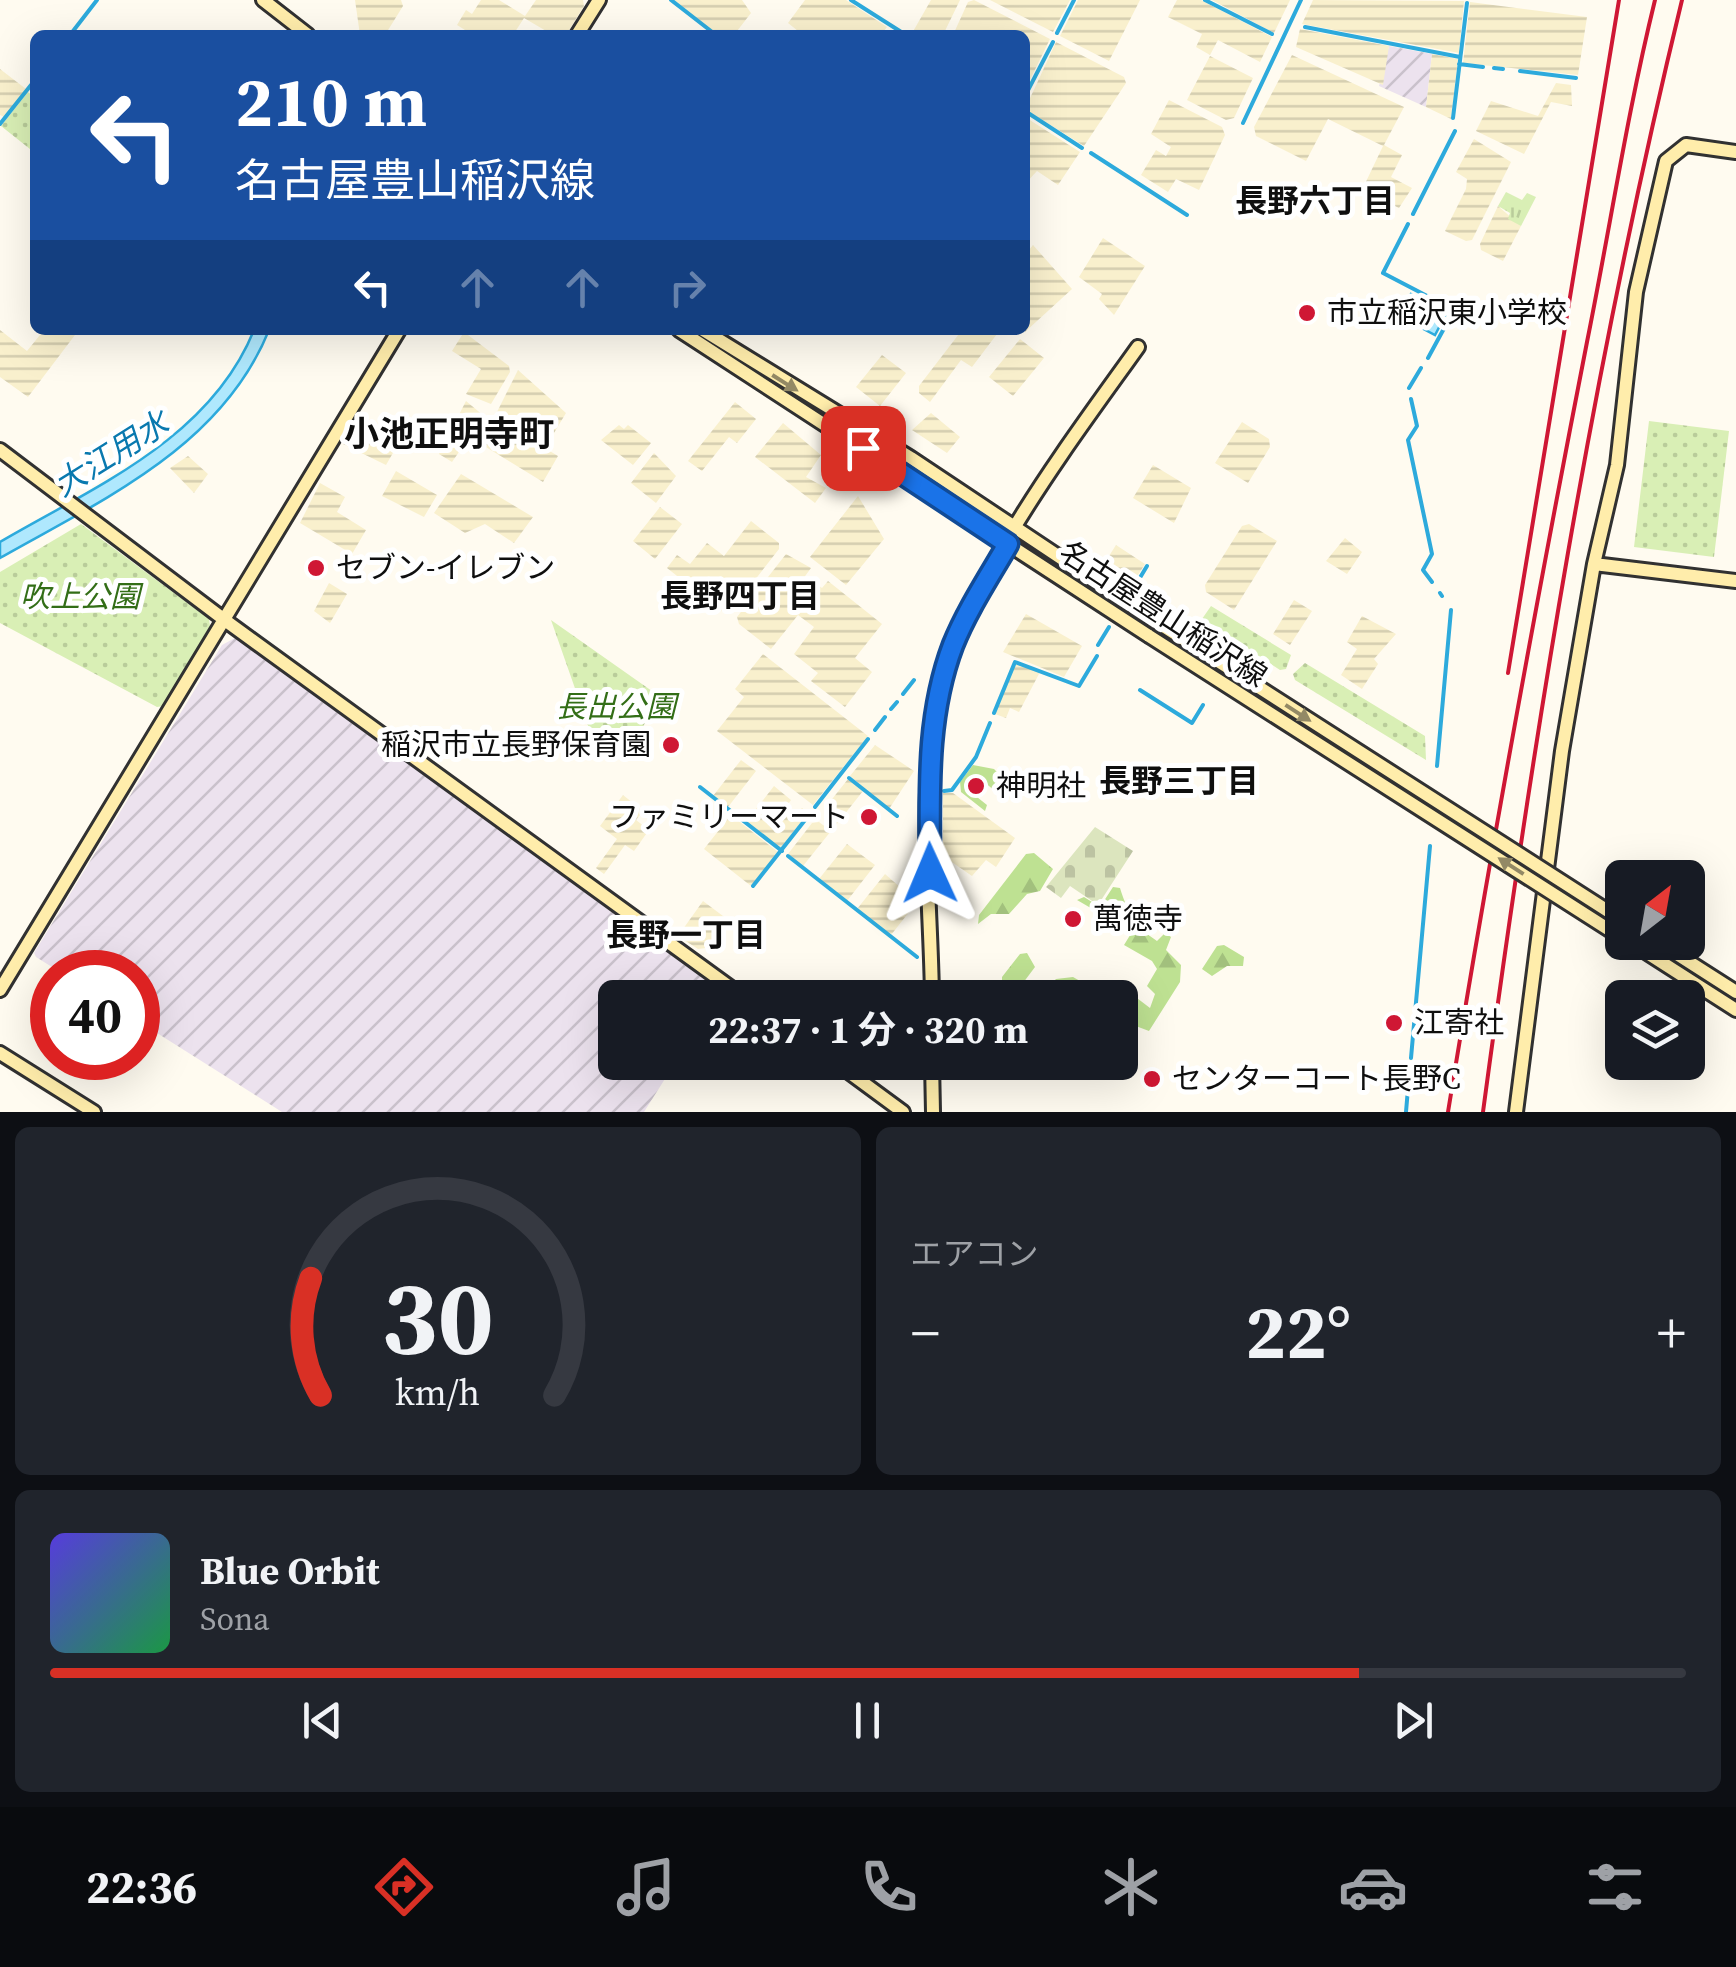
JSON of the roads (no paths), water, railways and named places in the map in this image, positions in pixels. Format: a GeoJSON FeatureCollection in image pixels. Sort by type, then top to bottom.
{"type":"FeatureCollection","features":[{"type":"Feature","properties":{"kind":"street"},"geometry":{"type":"LineString","coordinates":[[263,0],[302,30]]}},
{"type":"Feature","properties":{"kind":"street"},"geometry":{"type":"LineString","coordinates":[[580,30],[599,0]]}},
{"type":"Feature","properties":{"kind":"street"},"geometry":{"type":"LineString","coordinates":[[1516,1112],[1562,750],[1594,564],[1617,465],[1636,292],[1666,161],[1686,145],[1736,152]]}},
{"type":"Feature","properties":{"kind":"street"},"geometry":{"type":"LineString","coordinates":[[0,990],[396,335]]}},
{"type":"Feature","properties":{"kind":"street","name":"名古屋豊山稲沢線"},"geometry":{"type":"LineString","coordinates":[[687,335],[1605,927]]}},
{"type":"Feature","properties":{"kind":"street","name":"名古屋豊山稲沢線"},"geometry":{"type":"LineString","coordinates":[[711,335],[1605,909]]}},
{"type":"Feature","properties":{"kind":"street"},"geometry":{"type":"LineString","coordinates":[[932,980],[929,769],[934,715],[954,644],[1017,529],[1087,418],[1138,347]]}},
{"type":"Feature","properties":{"kind":"street"},"geometry":{"type":"LineString","coordinates":[[0,450],[720,980]]}},
{"type":"Feature","properties":{"kind":"street"},"geometry":{"type":"LineString","coordinates":[[1594,564],[1736,580]]}},
{"type":"Feature","properties":{"kind":"street"},"geometry":{"type":"LineString","coordinates":[[1657,960],[1736,1010]]}},
{"type":"Feature","properties":{"kind":"street"},"geometry":{"type":"LineString","coordinates":[[1686,960],[1736,992]]}},
{"type":"Feature","properties":{"kind":"street"},"geometry":{"type":"LineString","coordinates":[[0,1054],[94,1112]]}},
{"type":"Feature","properties":{"kind":"street"},"geometry":{"type":"LineString","coordinates":[[859,1080],[903,1112]]}},
{"type":"Feature","properties":{"kind":"street"},"geometry":{"type":"LineString","coordinates":[[932,1080],[933,1112]]}},
{"type":"Feature","properties":{"kind":"water"},"geometry":{"type":"Polygon","coordinates":[[[1411,294],[1446,314],[1435,335],[1399,316],[1411,294]]]}},
{"type":"Feature","properties":{"kind":"water"},"geometry":{"type":"Polygon","coordinates":[[[251,335],[266,335],[248,371],[221,407],[190,438],[118,491],[0,558],[0,542],[110,479],[179,430],[209,401],[234,368],[251,335]]]}},
{"type":"Feature","properties":{"kind":"waterway"},"geometry":{"type":"LineString","coordinates":[[74,30],[97,0]]}},
{"type":"Feature","properties":{"kind":"waterway"},"geometry":{"type":"LineString","coordinates":[[671,0],[710,30]]}},
{"type":"Feature","properties":{"kind":"waterway"},"geometry":{"type":"LineString","coordinates":[[851,0],[898,30]]}},
{"type":"Feature","properties":{"kind":"waterway"},"geometry":{"type":"LineString","coordinates":[[1057,33],[1074,0]]}},
{"type":"Feature","properties":{"kind":"waterway"},"geometry":{"type":"LineString","coordinates":[[1205,0],[1272,34]]}},
{"type":"Feature","properties":{"kind":"waterway"},"geometry":{"type":"LineString","coordinates":[[1243,123],[1301,0]]}},
{"type":"Feature","properties":{"kind":"waterway"},"geometry":{"type":"LineString","coordinates":[[1453,118],[1467,3]]}},
{"type":"Feature","properties":{"kind":"waterway"},"geometry":{"type":"LineString","coordinates":[[1305,27],[1460,57]]}},
{"type":"Feature","properties":{"kind":"waterway"},"geometry":{"type":"LineString","coordinates":[[1030,86],[1053,42]]}},
{"type":"Feature","properties":{"kind":"waterway"},"geometry":{"type":"LineString","coordinates":[[1459,64],[1483,67]]}},
{"type":"Feature","properties":{"kind":"waterway"},"geometry":{"type":"LineString","coordinates":[[1494,68],[1503,69]]}},
{"type":"Feature","properties":{"kind":"waterway"},"geometry":{"type":"LineString","coordinates":[[1520,71],[1576,78]]}},
{"type":"Feature","properties":{"kind":"waterway"},"geometry":{"type":"LineString","coordinates":[[0,124],[30,86]]}},
{"type":"Feature","properties":{"kind":"waterway"},"geometry":{"type":"LineString","coordinates":[[1030,114],[1082,148]]}},
{"type":"Feature","properties":{"kind":"waterway"},"geometry":{"type":"LineString","coordinates":[[1413,214],[1455,131]]}},
{"type":"Feature","properties":{"kind":"waterway"},"geometry":{"type":"LineString","coordinates":[[1091,153],[1187,215]]}},
{"type":"Feature","properties":{"kind":"waterway"},"geometry":{"type":"LineString","coordinates":[[1408,224],[1383,273],[1454,310],[1428,358]]}},
{"type":"Feature","properties":{"kind":"waterway"},"geometry":{"type":"LineString","coordinates":[[1409,388],[1421,368]]}},
{"type":"Feature","properties":{"kind":"waterway"},"geometry":{"type":"LineString","coordinates":[[1411,399],[1417,426],[1408,440],[1432,554],[1423,570],[1432,582]]}},
{"type":"Feature","properties":{"kind":"waterway"},"geometry":{"type":"LineString","coordinates":[[1135,586],[1147,566]]}},
{"type":"Feature","properties":{"kind":"waterway"},"geometry":{"type":"LineString","coordinates":[[1437,766],[1451,610]]}},
{"type":"Feature","properties":{"kind":"waterway"},"geometry":{"type":"LineString","coordinates":[[1098,645],[1109,627]]}},
{"type":"Feature","properties":{"kind":"waterway"},"geometry":{"type":"LineString","coordinates":[[994,713],[1015,662],[1079,686],[1097,656]]}},
{"type":"Feature","properties":{"kind":"waterway"},"geometry":{"type":"LineString","coordinates":[[903,694],[914,680]]}},
{"type":"Feature","properties":{"kind":"waterway"},"geometry":{"type":"LineString","coordinates":[[1140,690],[1192,723],[1203,705]]}},
{"type":"Feature","properties":{"kind":"waterway"},"geometry":{"type":"LineString","coordinates":[[891,709],[897,702]]}},
{"type":"Feature","properties":{"kind":"waterway"},"geometry":{"type":"LineString","coordinates":[[875,730],[885,717]]}},
{"type":"Feature","properties":{"kind":"waterway"},"geometry":{"type":"LineString","coordinates":[[944,791],[952,790],[976,757],[990,723]]}},
{"type":"Feature","properties":{"kind":"waterway"},"geometry":{"type":"LineString","coordinates":[[815,807],[868,739]]}},
{"type":"Feature","properties":{"kind":"waterway"},"geometry":{"type":"LineString","coordinates":[[849,778],[897,816]]}},
{"type":"Feature","properties":{"kind":"waterway"},"geometry":{"type":"LineString","coordinates":[[700,787],[782,851]]}},
{"type":"Feature","properties":{"kind":"waterway"},"geometry":{"type":"LineString","coordinates":[[753,886],[809,815]]}},
{"type":"Feature","properties":{"kind":"waterway"},"geometry":{"type":"LineString","coordinates":[[1411,1058],[1430,846]]}},
{"type":"Feature","properties":{"kind":"waterway"},"geometry":{"type":"LineString","coordinates":[[788,856],[917,957]]}},
{"type":"Feature","properties":{"kind":"waterway"},"geometry":{"type":"LineString","coordinates":[[1406,1112],[1410,1065]]}},
{"type":"Feature","properties":{"kind":"railway"},"geometry":{"type":"LineString","coordinates":[[1508,673],[1619,0]]}},
{"type":"Feature","properties":{"kind":"railway"},"geometry":{"type":"LineString","coordinates":[[1448,1112],[1532,630],[1655,0]]}},
{"type":"Feature","properties":{"kind":"railway"},"geometry":{"type":"LineString","coordinates":[[1483,1112],[1568,553],[1620,276],[1682,0]]}},
{"type":"Feature","properties":{"kind":"place","name":"市立稲沢東小学校"},"geometry":{"type":"Point","coordinates":[1307,313]}},
{"type":"Feature","properties":{"kind":"place","name":"セブン-イレブン"},"geometry":{"type":"Point","coordinates":[316,568]}},
{"type":"Feature","properties":{"kind":"place","name":"稲沢市立長野保育園"},"geometry":{"type":"Point","coordinates":[671,745]}},
{"type":"Feature","properties":{"kind":"place","name":"神明社"},"geometry":{"type":"Point","coordinates":[976,786]}},
{"type":"Feature","properties":{"kind":"place","name":"ファミリーマート"},"geometry":{"type":"Point","coordinates":[869,817]}},
{"type":"Feature","properties":{"kind":"place","name":"萬徳寺"},"geometry":{"type":"Point","coordinates":[1073,919]}},
{"type":"Feature","properties":{"kind":"place","name":"江寄社"},"geometry":{"type":"Point","coordinates":[1394,1023]}},
{"type":"Feature","properties":{"kind":"place","name":"センターコート長野C"},"geometry":{"type":"Point","coordinates":[1152,1079]}},
{"type":"Feature","properties":{"kind":"district","name":"長野六丁目"},"geometry":{"type":"Point","coordinates":[1315,201]}},
{"type":"Feature","properties":{"kind":"district","name":"小池正明寺町"},"geometry":{"type":"Point","coordinates":[449,434]}},
{"type":"Feature","properties":{"kind":"district","name":"長野四丁目"},"geometry":{"type":"Point","coordinates":[740,596]}},
{"type":"Feature","properties":{"kind":"district","name":"長野三丁目"},"geometry":{"type":"Point","coordinates":[1179,781]}},
{"type":"Feature","properties":{"kind":"district","name":"長野一丁目"},"geometry":{"type":"Point","coordinates":[686,935]}},
{"type":"Feature","properties":{"kind":"water label","name":"大江用水"},"geometry":{"type":"Point","coordinates":[111,454]}},
{"type":"Feature","properties":{"kind":"park label","name":"吹上公園"},"geometry":{"type":"Point","coordinates":[80,597]}},
{"type":"Feature","properties":{"kind":"park label","name":"長出公園"},"geometry":{"type":"Point","coordinates":[616,707]}}]}
